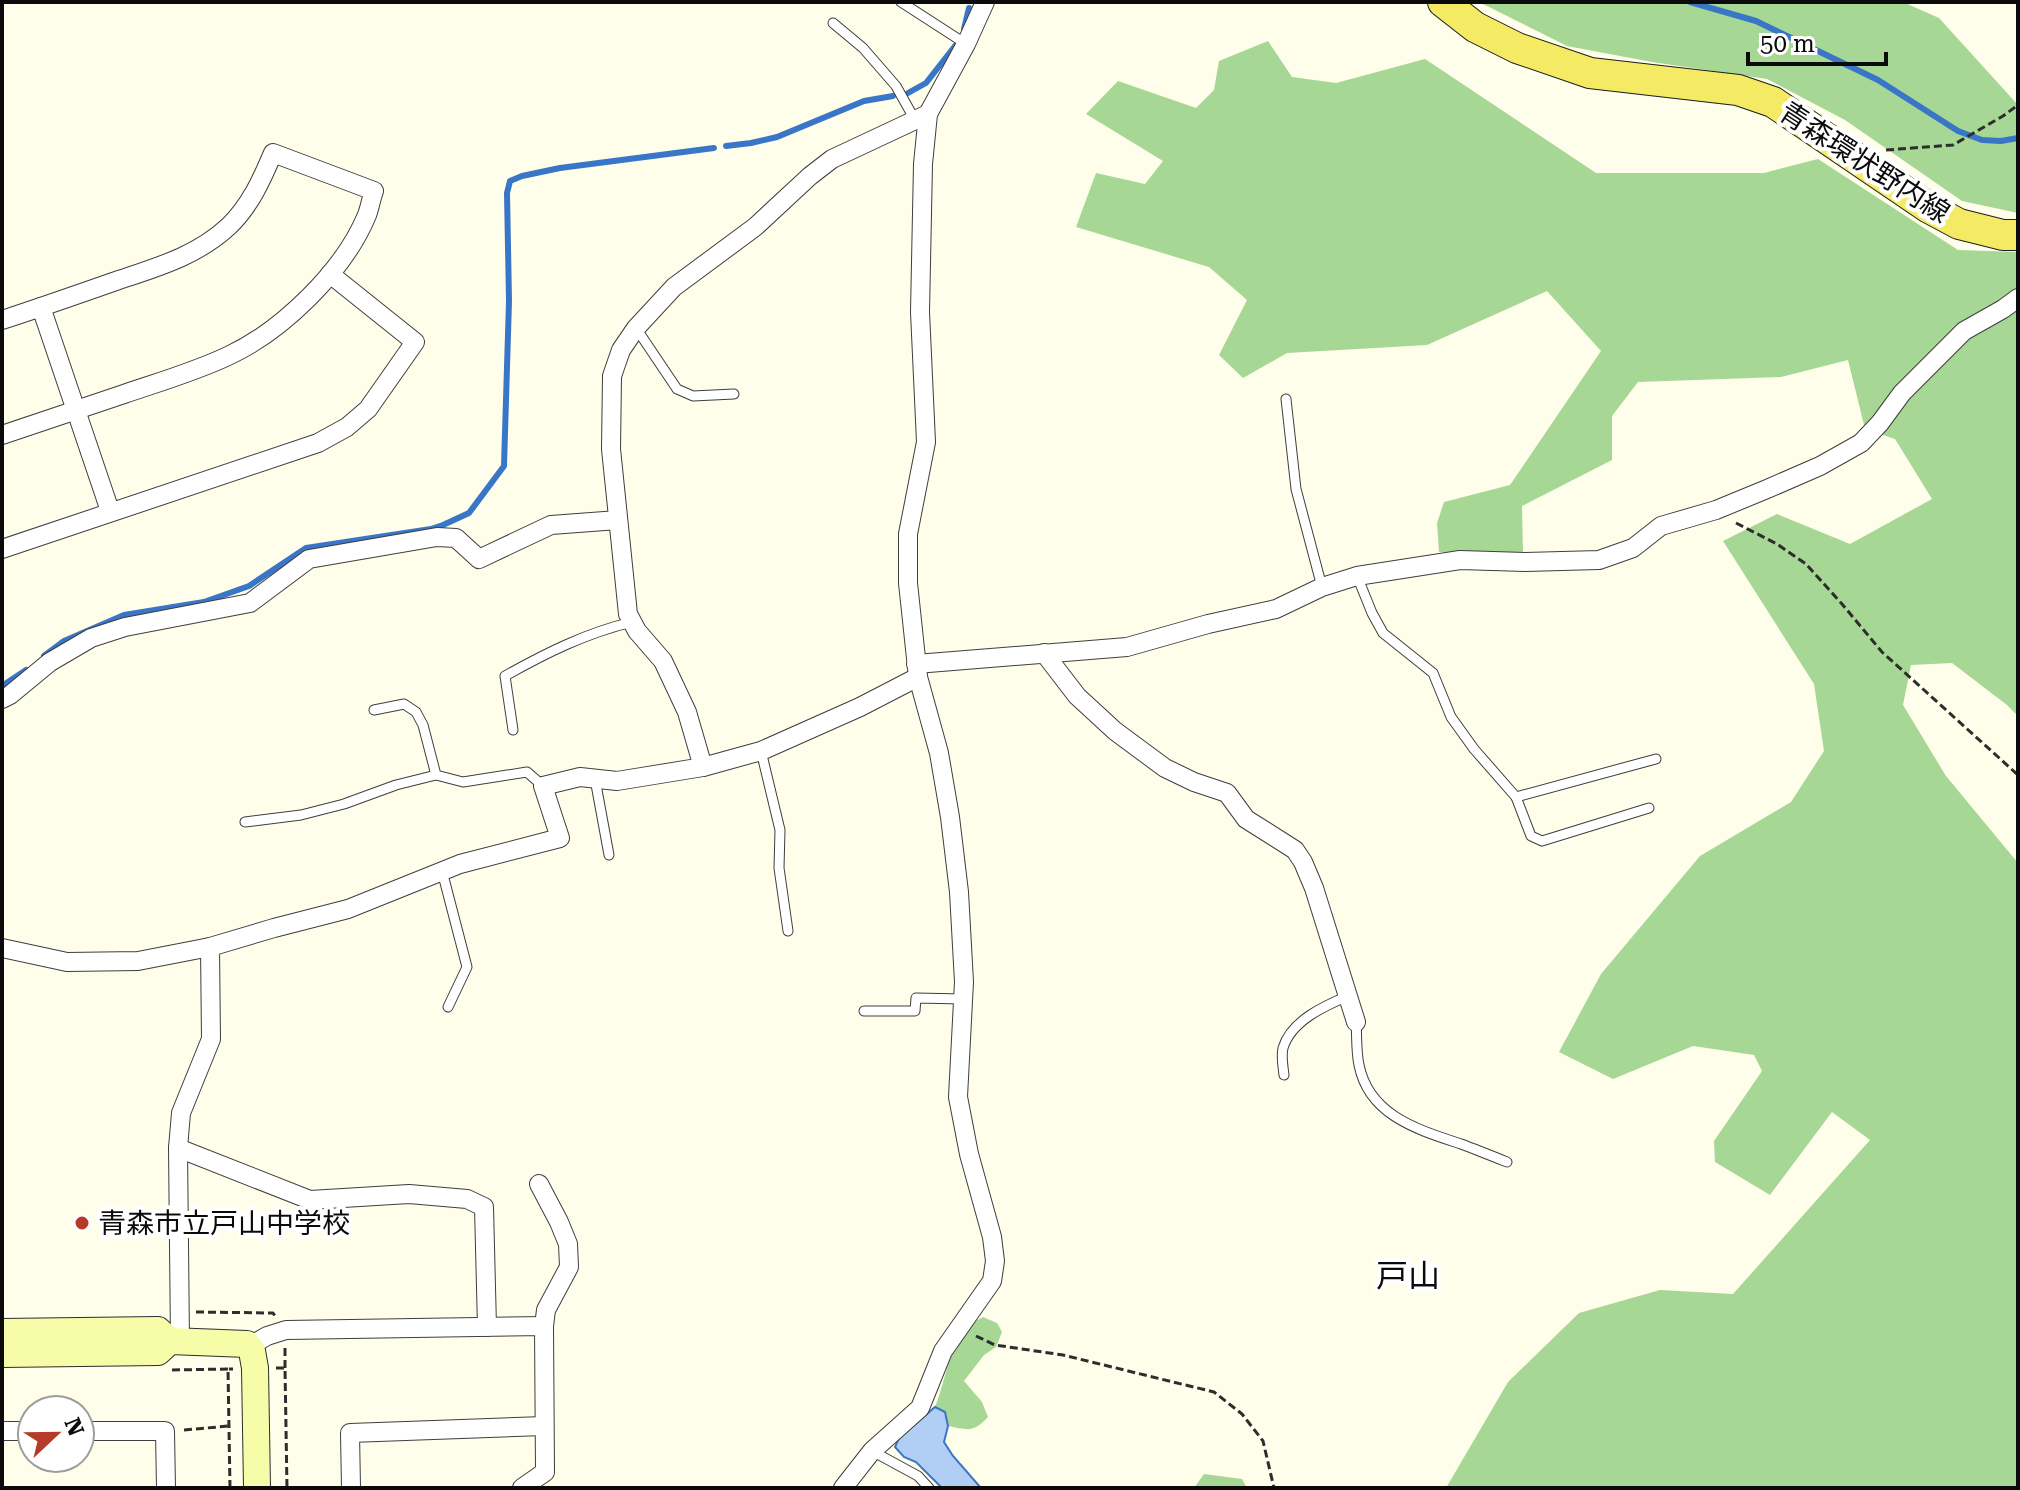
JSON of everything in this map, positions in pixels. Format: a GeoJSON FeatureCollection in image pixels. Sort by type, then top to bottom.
{"type":"FeatureCollection","features":[{"type":"Feature","properties":{"kind":"main road","name":"青森環状野内線"},"geometry":{"type":"LineString","coordinates":[[1443,2],[1475,27],[1517,48],[1590,73],[1738,90],[1773,102],[1929,208],[1959,224],[2003,235],[2018,235]]}},
{"type":"Feature","properties":{"kind":"street"},"geometry":{"type":"LineString","coordinates":[[703,767],[687,712],[663,661],[637,631],[628,614],[611,449],[612,376],[621,350],[636,328],[674,287],[755,227],[810,176],[832,159],[921,117],[966,44],[985,2]]}},
{"type":"Feature","properties":{"kind":"street"},"geometry":{"type":"LineString","coordinates":[[843,1488],[872,1451],[920,1408],[943,1351],[992,1281],[995,1261],[958,1097],[964,982],[959,892],[939,753],[917,670],[908,583],[908,534],[926,442],[920,312],[921,117]]}},
{"type":"Feature","properties":{"kind":"street"},"geometry":{"type":"LineString","coordinates":[[2,320],[177,260],[207,244],[231,224],[249,202],[273,153],[374,191],[367,215],[330,274],[283,321],[230,355],[197,369],[2,435]]}},
{"type":"Feature","properties":{"kind":"street"},"geometry":{"type":"LineString","coordinates":[[2,549],[318,443],[347,427],[368,409],[415,342],[330,274]]}},
{"type":"Feature","properties":{"kind":"street"},"geometry":{"type":"LineString","coordinates":[[2,948],[67,962],[138,961],[210,947],[348,909],[460,864],[560,838],[543,786],[580,777],[617,781],[703,767],[761,751],[860,707],[917,670],[1044,653],[1127,647],[1276,609],[1322,587],[1357,576],[1460,560],[1599,560],[1633,548],[1661,526],[1716,510],[1820,466],[1861,443],[1902,393],[1964,331],[2018,298]]}},
{"type":"Feature","properties":{"kind":"street"},"geometry":{"type":"LineString","coordinates":[[41,307],[110,511]]}},
{"type":"Feature","properties":{"kind":"street"},"geometry":{"type":"LineString","coordinates":[[2,699],[50,662],[91,638],[125,627],[250,603],[309,559],[437,537],[456,538],[479,559],[551,525],[618,520]]}},
{"type":"Feature","properties":{"kind":"street"},"geometry":{"type":"LineString","coordinates":[[1044,653],[1077,696],[1115,731],[1165,768],[1227,793],[1246,819],[1295,850],[1314,888],[1356,1022]]}},
{"type":"Feature","properties":{"kind":"street"},"geometry":{"type":"LineString","coordinates":[[175,1341],[181,1113],[211,1039],[210,947]]}},
{"type":"Feature","properties":{"kind":"street"},"geometry":{"type":"LineString","coordinates":[[178,1148],[310,1200],[409,1194],[467,1199],[484,1207],[487,1327]]}},
{"type":"Feature","properties":{"kind":"street"},"geometry":{"type":"LineString","coordinates":[[522,1488],[545,1472],[544,1326],[546,1310],[569,1267],[568,1244],[539,1184]]}},
{"type":"Feature","properties":{"kind":"street"},"geometry":{"type":"LineString","coordinates":[[253,1357],[267,1336],[286,1330],[544,1326]]}},
{"type":"Feature","properties":{"kind":"street"},"geometry":{"type":"LineString","coordinates":[[2,1332],[158,1330],[175,1341],[243,1342],[253,1357],[257,1488]]}},
{"type":"Feature","properties":{"kind":"street"},"geometry":{"type":"LineString","coordinates":[[2,1354],[158,1352],[175,1341]]}},
{"type":"Feature","properties":{"kind":"street"},"geometry":{"type":"LineString","coordinates":[[351,1488],[350,1433],[544,1426]]}},
{"type":"Feature","properties":{"kind":"street"},"geometry":{"type":"LineString","coordinates":[[96,1431],[165,1431],[166,1488]]}},
{"type":"Feature","properties":{"kind":"lane"},"geometry":{"type":"LineString","coordinates":[[901,2],[966,44]]}},
{"type":"Feature","properties":{"kind":"lane"},"geometry":{"type":"LineString","coordinates":[[833,23],[863,48],[921,117]]}},
{"type":"Feature","properties":{"kind":"lane"},"geometry":{"type":"LineString","coordinates":[[636,328],[677,389],[693,396],[734,394]]}},
{"type":"Feature","properties":{"kind":"lane"},"geometry":{"type":"LineString","coordinates":[[1286,399],[1296,489],[1322,587]]}},
{"type":"Feature","properties":{"kind":"lane"},"geometry":{"type":"LineString","coordinates":[[1357,576],[1383,633],[1433,673],[1451,717],[1516,797],[1531,836],[1542,841],[1649,808]]}},
{"type":"Feature","properties":{"kind":"lane"},"geometry":{"type":"LineString","coordinates":[[513,730],[505,676],[555,648],[632,621]]}},
{"type":"Feature","properties":{"kind":"lane"},"geometry":{"type":"LineString","coordinates":[[374,710],[404,704],[416,712],[423,725],[436,775]]}},
{"type":"Feature","properties":{"kind":"lane"},"geometry":{"type":"LineString","coordinates":[[761,751],[780,830],[779,868],[788,931]]}},
{"type":"Feature","properties":{"kind":"lane"},"geometry":{"type":"LineString","coordinates":[[1516,797],[1656,759]]}},
{"type":"Feature","properties":{"kind":"lane"},"geometry":{"type":"LineString","coordinates":[[245,822],[301,815],[436,775],[463,782],[527,772],[543,786]]}},
{"type":"Feature","properties":{"kind":"lane"},"geometry":{"type":"LineString","coordinates":[[595,779],[609,855]]}},
{"type":"Feature","properties":{"kind":"lane"},"geometry":{"type":"LineString","coordinates":[[442,871],[467,967],[448,1007]]}},
{"type":"Feature","properties":{"kind":"lane"},"geometry":{"type":"LineString","coordinates":[[1284,1075],[1282,1049],[1293,1031],[1326,1005],[1348,996]]}},
{"type":"Feature","properties":{"kind":"lane"},"geometry":{"type":"LineString","coordinates":[[864,1011],[915,1011],[916,998],[963,999]]}},
{"type":"Feature","properties":{"kind":"lane"},"geometry":{"type":"LineString","coordinates":[[1356,1022],[1359,1066],[1372,1098],[1387,1112],[1429,1135],[1507,1162]]}},
{"type":"Feature","properties":{"kind":"lane"},"geometry":{"type":"LineString","coordinates":[[872,1451],[918,1476],[929,1488]]}},
{"type":"Feature","properties":{"kind":"path"},"geometry":{"type":"LineString","coordinates":[[1847,153],[1953,145],[2018,105]]}},
{"type":"Feature","properties":{"kind":"path"},"geometry":{"type":"LineString","coordinates":[[1716,510],[1806,564],[1882,652],[2018,775]]}},
{"type":"Feature","properties":{"kind":"path"},"geometry":{"type":"LineString","coordinates":[[958,1328],[995,1345],[1063,1355],[1214,1392],[1242,1414],[1263,1441],[1274,1488]]}},
{"type":"Feature","properties":{"kind":"path"},"geometry":{"type":"LineString","coordinates":[[230,1488],[228,1369],[253,1357],[285,1368],[287,1488]]}},
{"type":"Feature","properties":{"kind":"path"},"geometry":{"type":"LineString","coordinates":[[165,1431],[229,1426]]}},
{"type":"Feature","properties":{"kind":"green space"},"geometry":{"type":"Polygon","coordinates":[[[1479,2],[1903,2],[1939,18],[2018,105],[2018,213],[1962,201],[1845,120],[1767,79],[1567,46],[1479,2]]]}},
{"type":"Feature","properties":{"kind":"green space"},"geometry":{"type":"Polygon","coordinates":[[[1268,41],[1292,77],[1336,83],[1425,59],[1596,173],[1764,173],[1818,159],[1958,250],[2018,252],[2018,716],[1952,663],[1911,665],[1903,705],[1946,776],[2018,863],[2018,1488],[1446,1488],[1508,1382],[1579,1313],[1660,1290],[1733,1294],[1870,1140],[1832,1112],[1770,1195],[1715,1162],[1714,1141],[1762,1071],[1754,1055],[1693,1046],[1613,1079],[1559,1052],[1601,974],[1700,856],[1791,802],[1824,751],[1814,684],[1723,541],[1777,514],[1850,544],[1932,499],[1895,439],[1865,429],[1848,360],[1781,377],[1638,382],[1612,416],[1612,460],[1522,506],[1523,553],[1439,552],[1437,523],[1444,502],[1510,485],[1601,351],[1547,291],[1427,345],[1287,353],[1243,378],[1219,355],[1247,300],[1209,267],[1076,227],[1096,173],[1145,184],[1163,161],[1086,114],[1118,81],[1196,108],[1214,90],[1219,61],[1268,41]]]}},
{"type":"Feature","properties":{"kind":"green space"},"geometry":{"type":"Polygon","coordinates":[[[983,1317],[997,1323],[1002,1332],[996,1347],[984,1355],[964,1381],[982,1402],[988,1417],[970,1429],[948,1426],[945,1412],[935,1407],[947,1369],[963,1333],[983,1317]]]}},
{"type":"Feature","properties":{"kind":"green space"},"geometry":{"type":"Polygon","coordinates":[[[1204,1474],[1242,1479],[1247,1488],[1194,1488],[1204,1474]]]}},
{"type":"Feature","properties":{"kind":"water"},"geometry":{"type":"Polygon","coordinates":[[[935,1407],[945,1412],[948,1426],[944,1442],[981,1488],[942,1488],[916,1462],[904,1457],[895,1447],[899,1438],[935,1407]]]}},
{"type":"Feature","properties":{"kind":"waterway"},"geometry":{"type":"LineString","coordinates":[[1690,2],[1756,21],[1878,80],[1958,131],[1982,140],[2018,138]]}},
{"type":"Feature","properties":{"kind":"waterway"},"geometry":{"type":"LineString","coordinates":[[964,29],[969,8]]}},
{"type":"Feature","properties":{"kind":"waterway"},"geometry":{"type":"LineString","coordinates":[[908,93],[926,83],[955,46]]}},
{"type":"Feature","properties":{"kind":"waterway"},"geometry":{"type":"LineString","coordinates":[[726,146],[777,137],[864,101],[893,96]]}},
{"type":"Feature","properties":{"kind":"waterway"},"geometry":{"type":"LineString","coordinates":[[44,656],[64,641],[124,615],[204,602],[249,586],[306,548],[431,529],[469,513],[504,466],[509,301],[507,193],[510,181],[560,168],[714,148]]}},
{"type":"Feature","properties":{"kind":"waterway"},"geometry":{"type":"LineString","coordinates":[[2,686],[26,670]]}},
{"type":"Feature","properties":{"kind":"place","name":"青森市立戸山中学校"},"geometry":{"type":"Point","coordinates":[82,1223]}},
{"type":"Feature","properties":{"kind":"district","name":"戸山"},"geometry":{"type":"Point","coordinates":[1408,1276]}}]}
